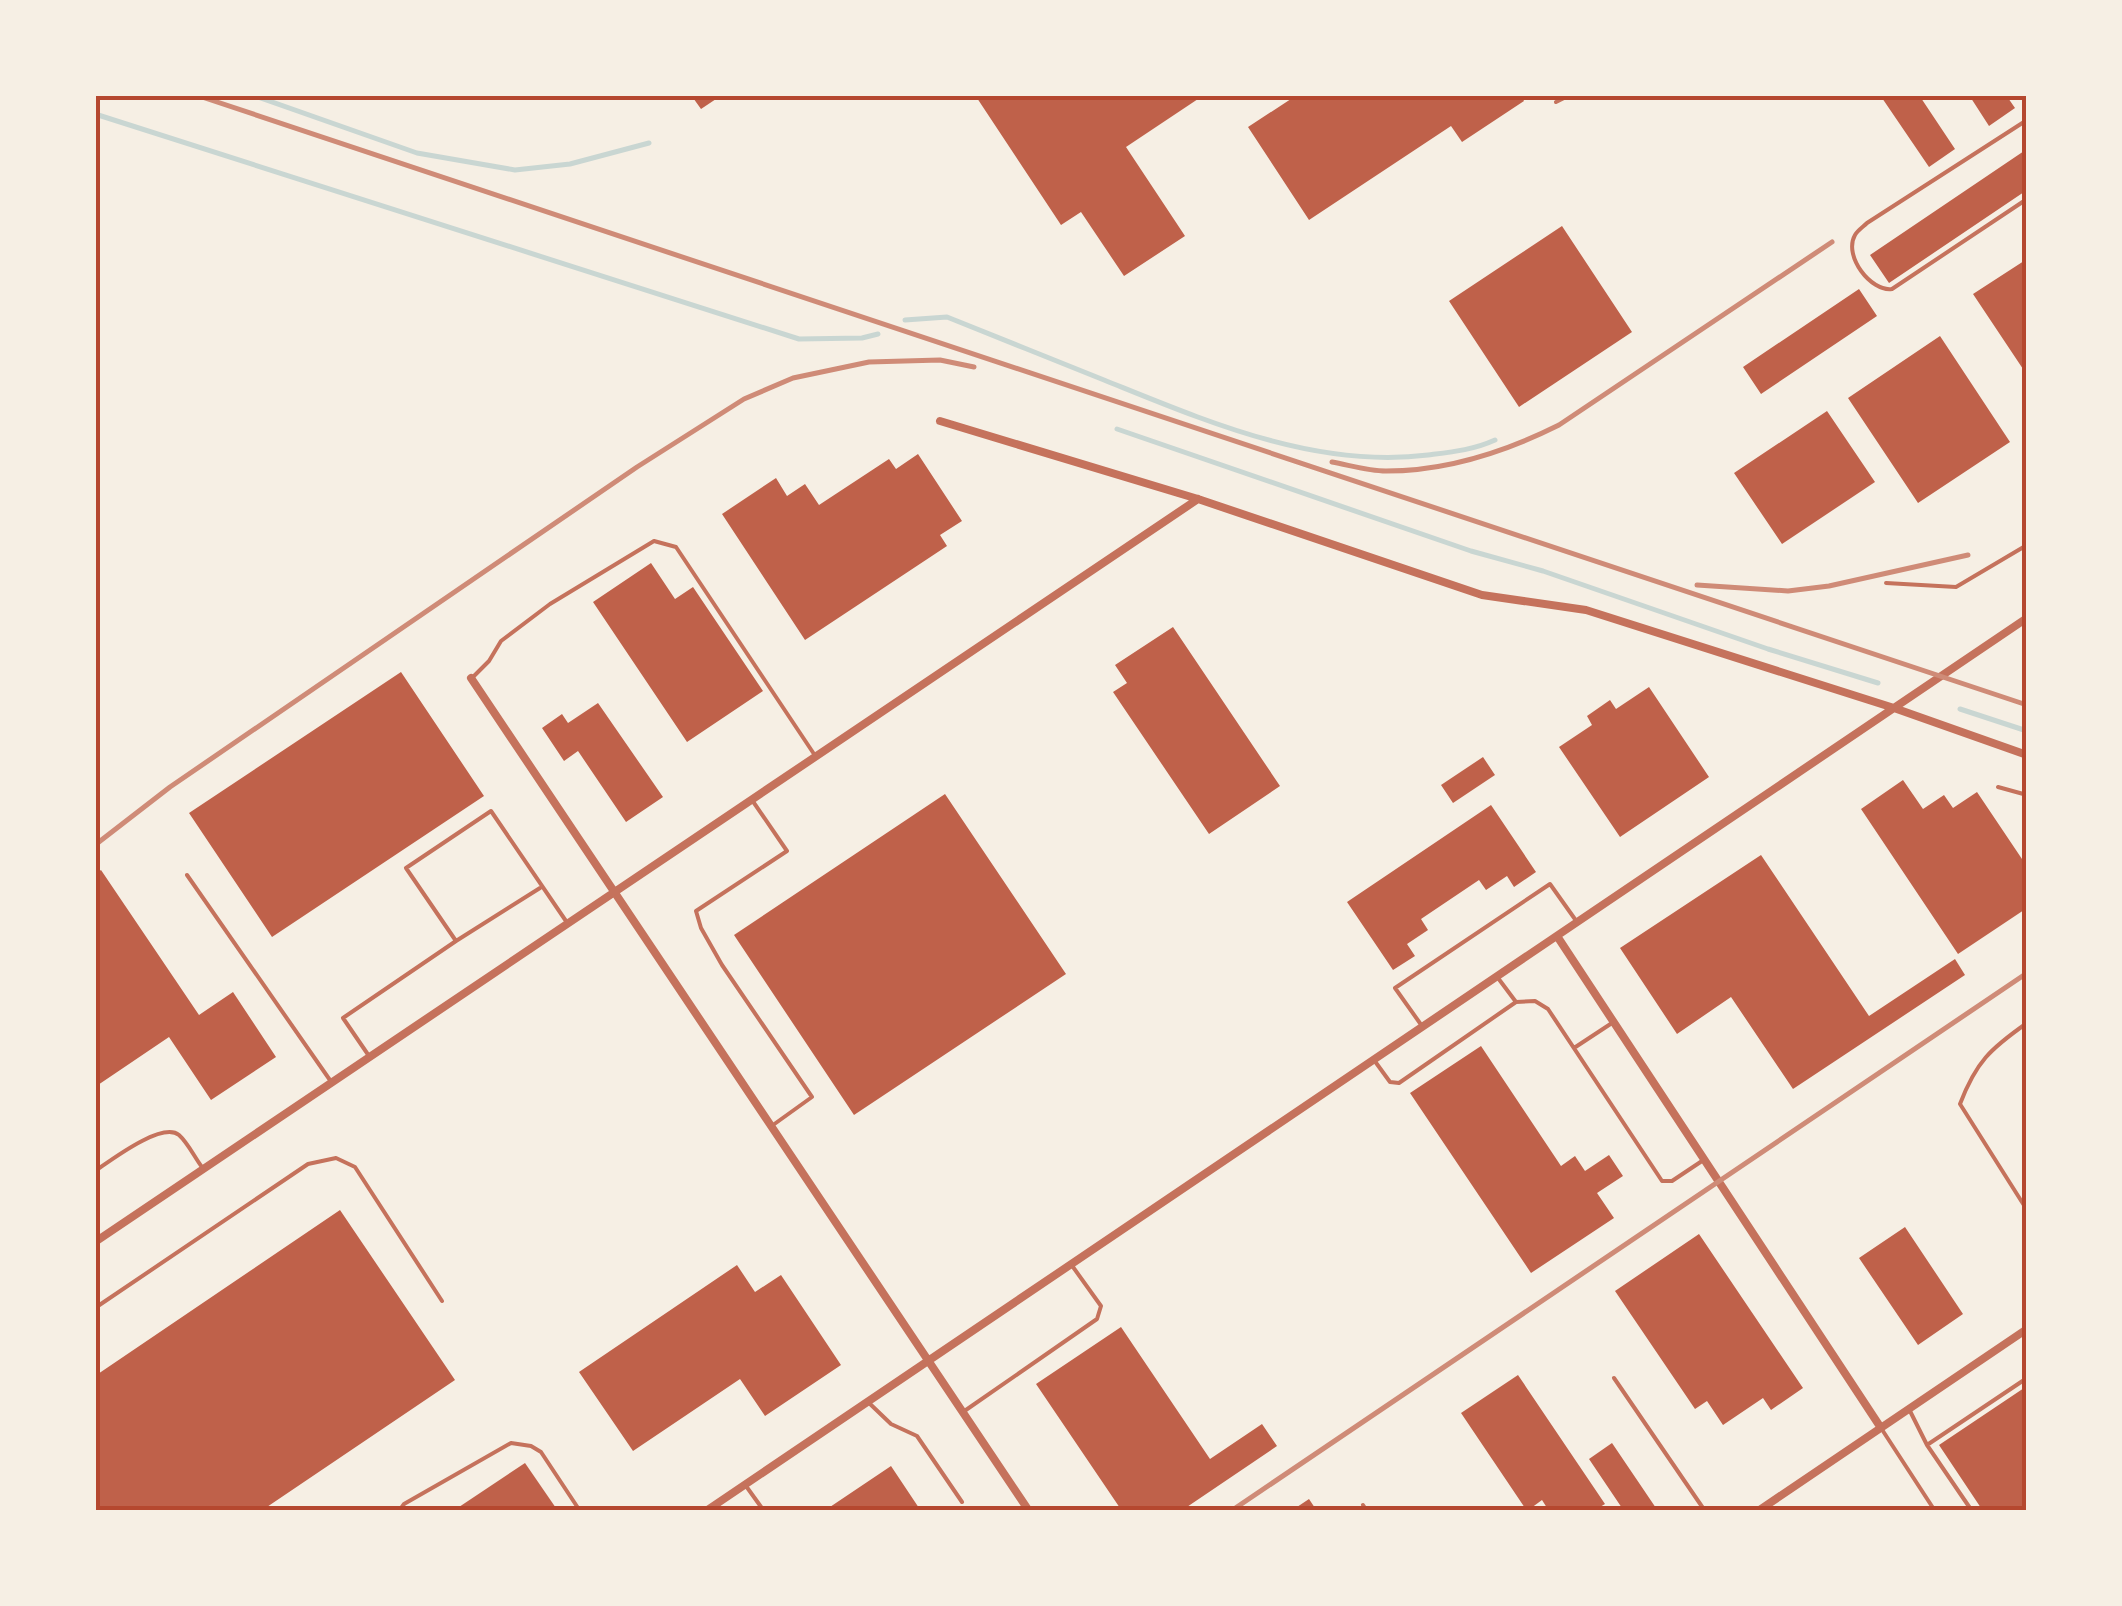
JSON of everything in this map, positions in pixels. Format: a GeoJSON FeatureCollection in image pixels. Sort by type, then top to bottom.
{"type":"FeatureCollection","features":[{"type":"Feature","properties":{"kind":"street"},"geometry":{"type":"LineString","coordinates":[[940,420],[1198,499],[1482,595],[1586,610],[1894,708],[2027,755]]}},
{"type":"Feature","properties":{"kind":"street"},"geometry":{"type":"LineString","coordinates":[[95,1242],[1198,499]]}},
{"type":"Feature","properties":{"kind":"street"},"geometry":{"type":"LineString","coordinates":[[706,1511],[2027,618]]}},
{"type":"Feature","properties":{"kind":"street"},"geometry":{"type":"LineString","coordinates":[[471,678],[1029,1511]]}},
{"type":"Feature","properties":{"kind":"street"},"geometry":{"type":"LineString","coordinates":[[1556,936],[1882,1428]]}},
{"type":"Feature","properties":{"kind":"street"},"geometry":{"type":"LineString","coordinates":[[1758,1511],[2027,1329]]}},
{"type":"Feature","properties":{"kind":"lane"},"geometry":{"type":"LineString","coordinates":[[1556,102],[1570,95]]}},
{"type":"Feature","properties":{"kind":"lane"},"geometry":{"type":"LineString","coordinates":[[2027,120],[1867,223],[1854,236],[1852,250],[1872,286],[1892,289],[2027,199]]}},
{"type":"Feature","properties":{"kind":"lane"},"geometry":{"type":"LineString","coordinates":[[471,678],[501,642],[550,604],[654,541],[676,546],[816,757]]}},
{"type":"Feature","properties":{"kind":"lane"},"geometry":{"type":"LineString","coordinates":[[1886,583],[1956,587],[2027,545]]}},
{"type":"Feature","properties":{"kind":"lane"},"geometry":{"type":"LineString","coordinates":[[1998,787],[2027,796]]}},
{"type":"Feature","properties":{"kind":"lane"},"geometry":{"type":"LineString","coordinates":[[752,800],[787,851],[696,910],[700,928],[722,965],[812,1097],[771,1126]]}},
{"type":"Feature","properties":{"kind":"lane"},"geometry":{"type":"LineString","coordinates":[[456,942],[406,868],[491,811],[568,924]]}},
{"type":"Feature","properties":{"kind":"lane"},"geometry":{"type":"LineString","coordinates":[[188,875],[332,1082]]}},
{"type":"Feature","properties":{"kind":"lane"},"geometry":{"type":"LineString","coordinates":[[1422,1027],[1395,988],[1410,977],[1550,884],[1577,922]]}},
{"type":"Feature","properties":{"kind":"lane"},"geometry":{"type":"LineString","coordinates":[[370,1057],[343,1018],[542,887]]}},
{"type":"Feature","properties":{"kind":"lane"},"geometry":{"type":"LineString","coordinates":[[1497,976],[1516,1002]]}},
{"type":"Feature","properties":{"kind":"lane"},"geometry":{"type":"LineString","coordinates":[[1374,1060],[1390,1082],[1399,1083],[1516,1002],[1535,1000],[1548,1009],[1662,1181],[1672,1181],[1704,1159]]}},
{"type":"Feature","properties":{"kind":"lane"},"geometry":{"type":"LineString","coordinates":[[1574,1048],[1614,1022]]}},
{"type":"Feature","properties":{"kind":"lane"},"geometry":{"type":"LineString","coordinates":[[2027,1024],[1974,1069],[1960,1104],[2027,1210]]}},
{"type":"Feature","properties":{"kind":"lane"},"geometry":{"type":"LineString","coordinates":[[95,1172],[131,1147],[162,1132],[178,1135],[204,1169]]}},
{"type":"Feature","properties":{"kind":"lane"},"geometry":{"type":"LineString","coordinates":[[95,1308],[308,1164],[336,1158],[355,1167],[442,1301]]}},
{"type":"Feature","properties":{"kind":"lane"},"geometry":{"type":"LineString","coordinates":[[962,1412],[1097,1319],[1101,1306],[1071,1264]]}},
{"type":"Feature","properties":{"kind":"lane"},"geometry":{"type":"LineString","coordinates":[[1614,1378],[1705,1511]]}},
{"type":"Feature","properties":{"kind":"lane"},"geometry":{"type":"LineString","coordinates":[[1927,1445],[2027,1378]]}},
{"type":"Feature","properties":{"kind":"lane"},"geometry":{"type":"LineString","coordinates":[[868,1402],[891,1424],[917,1436],[962,1502]]}},
{"type":"Feature","properties":{"kind":"lane"},"geometry":{"type":"LineString","coordinates":[[1908,1409],[1927,1445],[1972,1511]]}},
{"type":"Feature","properties":{"kind":"lane"},"geometry":{"type":"LineString","coordinates":[[1882,1428],[1935,1511]]}},
{"type":"Feature","properties":{"kind":"lane"},"geometry":{"type":"LineString","coordinates":[[399,1511],[404,1504],[511,1442],[541,1452],[580,1511]]}},
{"type":"Feature","properties":{"kind":"lane"},"geometry":{"type":"LineString","coordinates":[[745,1485],[764,1511]]}},
{"type":"Feature","properties":{"kind":"building"},"geometry":{"type":"Polygon","coordinates":[[[691,95],[722,95],[701,109],[691,95]]]}},
{"type":"Feature","properties":{"kind":"building"},"geometry":{"type":"Polygon","coordinates":[[[975,95],[1204,95],[1126,147],[1185,236],[1124,276],[1081,212],[1061,225],[975,95]]]}},
{"type":"Feature","properties":{"kind":"building"},"geometry":{"type":"Polygon","coordinates":[[[1297,95],[1521,95],[1524,101],[1462,142],[1451,126],[1309,220],[1248,127],[1297,95]]]}},
{"type":"Feature","properties":{"kind":"building"},"geometry":{"type":"Polygon","coordinates":[[[1880,95],[1919,95],[1955,149],[1929,167],[1880,95]]]}},
{"type":"Feature","properties":{"kind":"building"},"geometry":{"type":"Polygon","coordinates":[[[1969,95],[2006,95],[2015,108],[1989,126],[1969,95]]]}},
{"type":"Feature","properties":{"kind":"building"},"geometry":{"type":"Polygon","coordinates":[[[2027,149],[2027,190],[1889,283],[1870,255],[2027,149]]]}},
{"type":"Feature","properties":{"kind":"building"},"geometry":{"type":"Polygon","coordinates":[[[1562,226],[1632,332],[1519,407],[1449,301],[1562,226]]]}},
{"type":"Feature","properties":{"kind":"building"},"geometry":{"type":"Polygon","coordinates":[[[2027,259],[2027,375],[1973,294],[2027,259]]]}},
{"type":"Feature","properties":{"kind":"building"},"geometry":{"type":"Polygon","coordinates":[[[1859,289],[1877,316],[1761,394],[1743,367],[1859,289]]]}},
{"type":"Feature","properties":{"kind":"building"},"geometry":{"type":"Polygon","coordinates":[[[1940,336],[2010,442],[1918,503],[1848,398],[1940,336]]]}},
{"type":"Feature","properties":{"kind":"building"},"geometry":{"type":"Polygon","coordinates":[[[1827,411],[1875,482],[1782,544],[1734,473],[1827,411]]]}},
{"type":"Feature","properties":{"kind":"building"},"geometry":{"type":"Polygon","coordinates":[[[918,454],[962,521],[940,535],[947,546],[805,640],[722,514],[776,478],[787,496],[805,484],[819,505],[889,459],[896,469],[918,454]]]}},
{"type":"Feature","properties":{"kind":"building"},"geometry":{"type":"Polygon","coordinates":[[[651,563],[675,599],[693,587],[763,691],[687,742],[593,602],[651,563]]]}},
{"type":"Feature","properties":{"kind":"building"},"geometry":{"type":"Polygon","coordinates":[[[1173,627],[1280,786],[1209,834],[1113,692],[1127,683],[1115,665],[1173,627]]]}},
{"type":"Feature","properties":{"kind":"building"},"geometry":{"type":"Polygon","coordinates":[[[401,672],[484,796],[272,937],[189,813],[401,672]]]}},
{"type":"Feature","properties":{"kind":"building"},"geometry":{"type":"Polygon","coordinates":[[[1649,687],[1709,777],[1620,837],[1559,747],[1592,725],[1587,716],[1610,700],[1616,709],[1649,687]]]}},
{"type":"Feature","properties":{"kind":"building"},"geometry":{"type":"Polygon","coordinates":[[[598,703],[663,797],[626,822],[578,751],[564,761],[542,728],[562,714],[568,723],[598,703]]]}},
{"type":"Feature","properties":{"kind":"building"},"geometry":{"type":"Polygon","coordinates":[[[1483,757],[1495,775],[1453,803],[1441,785],[1483,757]]]}},
{"type":"Feature","properties":{"kind":"building"},"geometry":{"type":"Polygon","coordinates":[[[1903,780],[1923,809],[1944,795],[1953,808],[1977,792],[2022,859],[2027,856],[2027,908],[1958,954],[1861,809],[1903,780]]]}},
{"type":"Feature","properties":{"kind":"building"},"geometry":{"type":"Polygon","coordinates":[[[945,794],[1066,974],[854,1115],[734,935],[945,794]]]}},
{"type":"Feature","properties":{"kind":"building"},"geometry":{"type":"Polygon","coordinates":[[[1491,805],[1536,872],[1514,887],[1507,876],[1486,890],[1479,880],[1421,919],[1428,930],[1407,944],[1415,956],[1393,970],[1347,902],[1491,805]]]}},
{"type":"Feature","properties":{"kind":"building"},"geometry":{"type":"Polygon","coordinates":[[[1761,855],[1869,1016],[1955,959],[1965,975],[1793,1089],[1731,997],[1677,1034],[1620,948],[1761,855]]]}},
{"type":"Feature","properties":{"kind":"building"},"geometry":{"type":"Polygon","coordinates":[[[101,870],[199,1015],[233,992],[276,1057],[211,1100],[169,1037],[95,1087],[95,874],[101,870]]]}},
{"type":"Feature","properties":{"kind":"building"},"geometry":{"type":"Polygon","coordinates":[[[1481,1046],[1561,1166],[1575,1156],[1585,1171],[1609,1155],[1623,1176],[1597,1193],[1614,1218],[1531,1273],[1410,1093],[1481,1046]]]}},
{"type":"Feature","properties":{"kind":"building"},"geometry":{"type":"Polygon","coordinates":[[[340,1210],[455,1380],[261,1511],[95,1511],[95,1376],[340,1210]]]}},
{"type":"Feature","properties":{"kind":"building"},"geometry":{"type":"Polygon","coordinates":[[[1905,1227],[1963,1314],[1918,1345],[1859,1258],[1905,1227]]]}},
{"type":"Feature","properties":{"kind":"building"},"geometry":{"type":"Polygon","coordinates":[[[1699,1234],[1803,1388],[1771,1410],[1763,1398],[1723,1425],[1707,1401],[1695,1409],[1615,1291],[1699,1234]]]}},
{"type":"Feature","properties":{"kind":"building"},"geometry":{"type":"Polygon","coordinates":[[[737,1265],[755,1292],[781,1275],[841,1365],[765,1416],[740,1379],[633,1451],[579,1372],[737,1265]]]}},
{"type":"Feature","properties":{"kind":"building"},"geometry":{"type":"Polygon","coordinates":[[[1121,1327],[1210,1459],[1262,1424],[1277,1446],[1181,1511],[1122,1511],[1036,1384],[1121,1327]]]}},
{"type":"Feature","properties":{"kind":"building"},"geometry":{"type":"Polygon","coordinates":[[[1518,1375],[1605,1504],[1593,1511],[1549,1511],[1542,1500],[1527,1511],[1461,1413],[1518,1375]]]}},
{"type":"Feature","properties":{"kind":"building"},"geometry":{"type":"Polygon","coordinates":[[[2027,1386],[2027,1511],[1983,1511],[1939,1445],[2027,1386]]]}},
{"type":"Feature","properties":{"kind":"building"},"geometry":{"type":"Polygon","coordinates":[[[1612,1443],[1658,1511],[1624,1511],[1589,1459],[1612,1443]]]}},
{"type":"Feature","properties":{"kind":"building"},"geometry":{"type":"Polygon","coordinates":[[[525,1463],[558,1511],[453,1511],[525,1463]]]}},
{"type":"Feature","properties":{"kind":"building"},"geometry":{"type":"Polygon","coordinates":[[[891,1466],[921,1511],[824,1511],[891,1466]]]}},
{"type":"Feature","properties":{"kind":"building"},"geometry":{"type":"Polygon","coordinates":[[[1309,1499],[1317,1511],[1291,1511],[1309,1499]]]}},
{"type":"Feature","properties":{"kind":"waterway"},"geometry":{"type":"LineString","coordinates":[[252,95],[417,153],[515,170],[570,164],[649,143]]}},
{"type":"Feature","properties":{"kind":"waterway"},"geometry":{"type":"LineString","coordinates":[[95,114],[799,339],[878,334]]}},
{"type":"Feature","properties":{"kind":"waterway"},"geometry":{"type":"LineString","coordinates":[[905,320],[947,317],[1182,411],[1303,448],[1386,457],[1454,452],[1495,440]]}},
{"type":"Feature","properties":{"kind":"waterway"},"geometry":{"type":"LineString","coordinates":[[1117,429],[1471,551],[1543,571],[1878,683]]}},
{"type":"Feature","properties":{"kind":"waterway"},"geometry":{"type":"LineString","coordinates":[[1960,709],[2027,731]]}},
{"type":"Feature","properties":{"kind":"railway"},"geometry":{"type":"LineString","coordinates":[[196,95],[2027,705]]}},
{"type":"Feature","properties":{"kind":"railway"},"geometry":{"type":"LineString","coordinates":[[1332,462],[1379,471],[1431,468],[1475,458],[1539,435],[1832,242]]}},
{"type":"Feature","properties":{"kind":"railway"},"geometry":{"type":"LineString","coordinates":[[95,845],[170,787],[637,467],[744,399],[793,378],[869,362],[940,360],[974,367]]}},
{"type":"Feature","properties":{"kind":"railway"},"geometry":{"type":"LineString","coordinates":[[1697,585],[1788,591],[1829,586],[1968,555]]}},
{"type":"Feature","properties":{"kind":"railway"},"geometry":{"type":"LineString","coordinates":[[1231,1511],[2027,973]]}}]}
